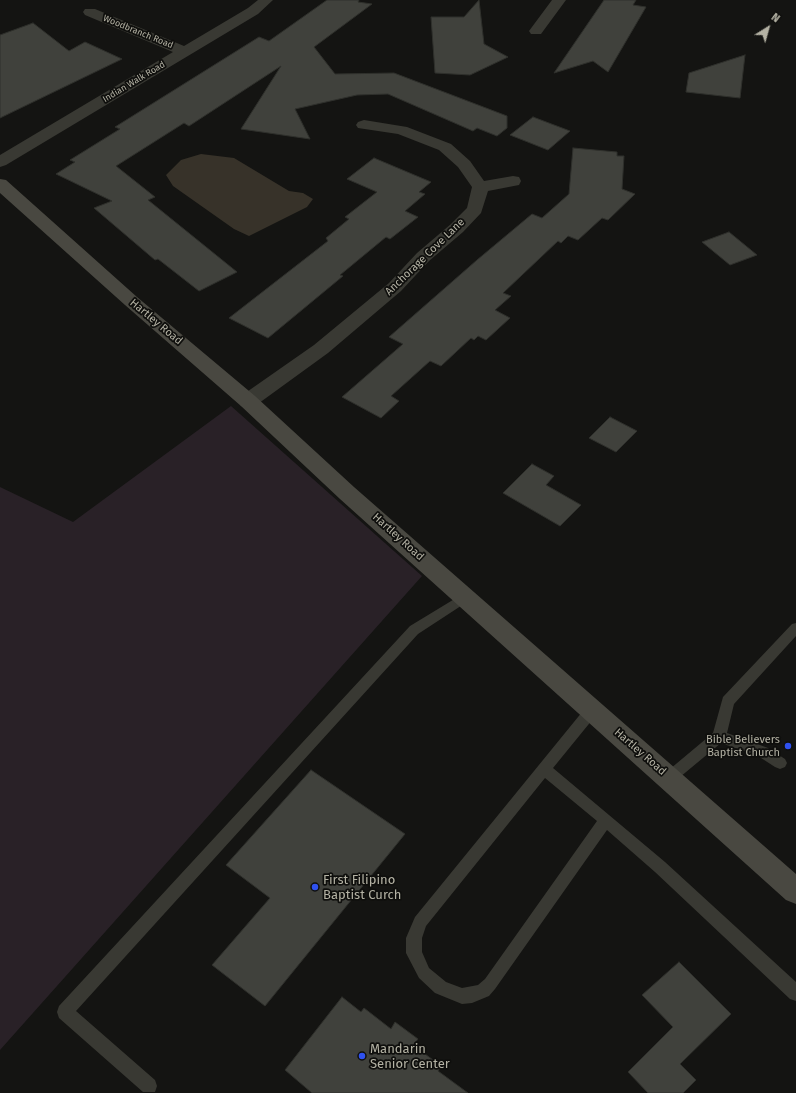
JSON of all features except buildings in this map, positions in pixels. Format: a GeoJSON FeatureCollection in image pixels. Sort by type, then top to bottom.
{"type":"FeatureCollection","features":[{"type":"Feature","properties":{"kind":"street","name":"Indian Walk Road"},"geometry":{"type":"LineString","coordinates":[[0,162],[186,52],[253,11],[266,0]]}},
{"type":"Feature","properties":{"kind":"street"},"geometry":{"type":"LineString","coordinates":[[536,31],[559,0]]}},
{"type":"Feature","properties":{"kind":"street","name":"Woodbranch Road"},"geometry":{"type":"LineString","coordinates":[[90,12],[186,52]]}},
{"type":"Feature","properties":{"kind":"street"},"geometry":{"type":"LineString","coordinates":[[364,125],[401,130],[445,147],[464,164],[480,187],[513,181]]}},
{"type":"Feature","properties":{"kind":"street","name":"Hartley Road"},"geometry":{"type":"LineString","coordinates":[[0,184],[131,301],[248,401],[348,493],[795,888]]}},
{"type":"Feature","properties":{"kind":"street","name":"Anchorage Cove Lane"},"geometry":{"type":"LineString","coordinates":[[248,401],[321,349],[395,287],[422,257],[457,228],[475,209],[480,187]]}},
{"type":"Feature","properties":{"kind":"lane"},"geometry":{"type":"LineString","coordinates":[[149,1086],[65,1012],[414,630],[466,597]]}},
{"type":"Feature","properties":{"kind":"lane"},"geometry":{"type":"LineString","coordinates":[[669,778],[719,736],[728,701],[796,628]]}},
{"type":"Feature","properties":{"kind":"lane"},"geometry":{"type":"LineString","coordinates":[[592,710],[418,926],[414,938],[414,953],[424,973],[432,982],[441,988],[462,996],[472,995],[483,991],[490,984],[606,820]]}},
{"type":"Feature","properties":{"kind":"lane"},"geometry":{"type":"LineString","coordinates":[[719,736],[763,752],[780,763]]}},
{"type":"Feature","properties":{"kind":"lane"},"geometry":{"type":"LineString","coordinates":[[544,769],[660,867],[796,993]]}},
{"type":"Feature","properties":{"kind":"shaded area"},"geometry":{"type":"Polygon","coordinates":[[[201,154],[234,158],[289,191],[303,193],[313,199],[307,207],[249,236],[234,229],[173,186],[166,175],[181,160],[201,154]]]}},
{"type":"Feature","properties":{"kind":"shaded area"},"geometry":{"type":"Polygon","coordinates":[[[231,406],[422,576],[0,1050],[0,487],[73,522],[231,406]]]}},
{"type":"Feature","properties":{"kind":"place","name":"Bible Believers Baptist Church"},"geometry":{"type":"Point","coordinates":[788,746]}},
{"type":"Feature","properties":{"kind":"place","name":"First Filipino Baptist Curch"},"geometry":{"type":"Point","coordinates":[315,887]}},
{"type":"Feature","properties":{"kind":"place","name":"Mandarin Senior Center"},"geometry":{"type":"Point","coordinates":[362,1056]}}]}
